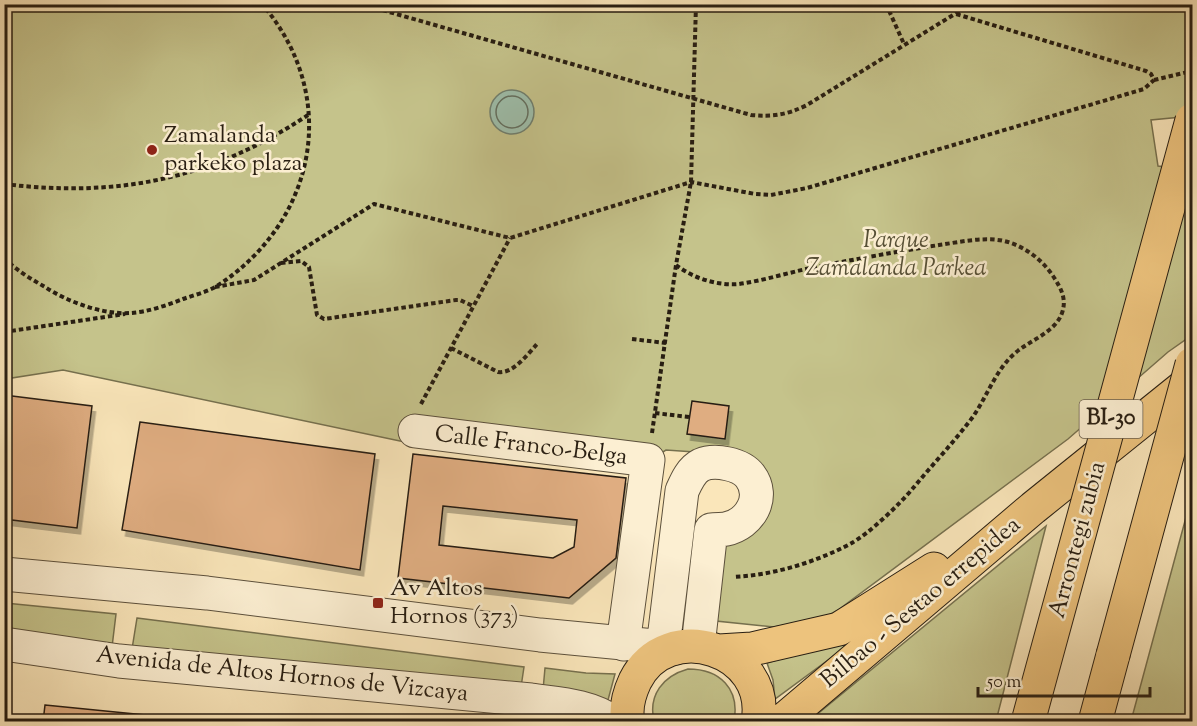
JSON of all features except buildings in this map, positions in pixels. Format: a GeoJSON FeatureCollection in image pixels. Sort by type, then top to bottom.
{"type":"FeatureCollection","features":[{"type":"Feature","properties":{"kind":"main road","name":"Arrontegi zubia"},"geometry":{"type":"LineString","coordinates":[[1029,720],[1192,120]]}},
{"type":"Feature","properties":{"kind":"main road","name":"BI-30"},"geometry":{"type":"LineString","coordinates":[[1095,722],[1192,364]]}},
{"type":"Feature","properties":{"kind":"main road","name":"Bilbao - Sestao errepidea"},"geometry":{"type":"LineString","coordinates":[[781,722],[1033,507],[1192,380]]}},
{"type":"Feature","properties":{"kind":"main road","name":"Bilbao - Sestao errepidea"},"geometry":{"type":"LineString","coordinates":[[682,650],[752,649],[839,629],[1033,507]]}},
{"type":"Feature","properties":{"kind":"main road"},"geometry":{"type":"LineString","coordinates":[[628,722],[629,694],[639,674],[682,650],[736,661],[749,676],[757,694],[760,713],[758,722]]}},
{"type":"Feature","properties":{"kind":"street","name":"Calle Franco-Belga"},"geometry":{"type":"LineString","coordinates":[[415,431],[648,460]]}},
{"type":"Feature","properties":{"kind":"street"},"geometry":{"type":"LineString","coordinates":[[623,644],[648,460]]}},
{"type":"Feature","properties":{"kind":"street"},"geometry":{"type":"LineString","coordinates":[[719,463],[739,468],[748,474],[753,482],[757,497],[752,512],[741,523],[726,529],[711,530],[682,650],[682,491],[689,476],[702,465],[719,463]]}},
{"type":"Feature","properties":{"kind":"street"},"geometry":{"type":"LineString","coordinates":[[4,574],[218,594],[682,650]]}},
{"type":"Feature","properties":{"kind":"street","name":"Avenida de Altos Hornos de Vizcaya"},"geometry":{"type":"LineString","coordinates":[[4,594],[126,604],[537,655],[602,660],[682,650]]}},
{"type":"Feature","properties":{"kind":"street","name":"Avenida de Altos Hornos de Vizcaya"},"geometry":{"type":"LineString","coordinates":[[4,644],[130,662],[564,704],[604,717]]}},
{"type":"Feature","properties":{"kind":"street","name":"Avenida de Altos Hornos de Vizcaya"},"geometry":{"type":"LineString","coordinates":[[4,664],[117,681],[243,695],[507,719],[604,717]]}},
{"type":"Feature","properties":{"kind":"path"},"geometry":{"type":"LineString","coordinates":[[215,287],[261,249],[276,232],[298,191],[305,168],[309,142],[309,114],[304,82],[294,51],[278,23],[262,4]]}},
{"type":"Feature","properties":{"kind":"path"},"geometry":{"type":"LineString","coordinates":[[361,4],[750,115],[770,117],[789,114],[807,105],[971,4]]}},
{"type":"Feature","properties":{"kind":"path"},"geometry":{"type":"LineString","coordinates":[[648,460],[676,265],[691,182],[696,4]]}},
{"type":"Feature","properties":{"kind":"path"},"geometry":{"type":"LineString","coordinates":[[886,4],[904,44]]}},
{"type":"Feature","properties":{"kind":"path"},"geometry":{"type":"LineString","coordinates":[[956,14],[1146,71],[1154,80]]}},
{"type":"Feature","properties":{"kind":"path"},"geometry":{"type":"LineString","coordinates":[[4,332],[131,313],[175,303],[215,287],[254,280],[374,204],[510,237],[691,182],[771,195],[807,188],[1144,89],[1154,80],[1192,71]]}},
{"type":"Feature","properties":{"kind":"path"},"geometry":{"type":"LineString","coordinates":[[4,184],[87,189],[147,183],[213,164],[273,137],[309,114]]}},
{"type":"Feature","properties":{"kind":"path"},"geometry":{"type":"LineString","coordinates":[[415,431],[418,409],[510,237]]}},
{"type":"Feature","properties":{"kind":"path"},"geometry":{"type":"LineString","coordinates":[[676,265],[687,274],[721,283],[739,284],[808,268],[886,254],[989,240],[1009,242],[1026,250],[1050,273],[1060,286],[1065,299],[1062,315],[1051,328],[1015,353],[1001,370],[972,417],[908,494],[881,519],[851,543],[790,568],[761,575],[731,577]]}},
{"type":"Feature","properties":{"kind":"path"},"geometry":{"type":"LineString","coordinates":[[4,258],[28,277],[64,297],[99,309],[131,313]]}},
{"type":"Feature","properties":{"kind":"path"},"geometry":{"type":"LineString","coordinates":[[280,264],[300,261],[309,267],[317,315],[324,320],[386,308],[460,300],[473,306]]}},
{"type":"Feature","properties":{"kind":"path"},"geometry":{"type":"LineString","coordinates":[[632,339],[666,343]]}},
{"type":"Feature","properties":{"kind":"path"},"geometry":{"type":"LineString","coordinates":[[451,348],[504,373],[537,344]]}},
{"type":"Feature","properties":{"kind":"path"},"geometry":{"type":"LineString","coordinates":[[655,413],[689,417]]}},
{"type":"Feature","properties":{"kind":"green space","name":"Parque Zamalanda Parkea"},"geometry":{"type":"Polygon","coordinates":[[[4,5],[1192,5],[1192,116],[1151,120],[1158,166],[1192,170],[1192,335],[1168,352],[1068,439],[838,610],[824,618],[774,627],[716,621],[724,544],[745,536],[760,526],[770,511],[772,501],[772,489],[738,455],[666,450],[642,465],[400,441],[63,370],[5,379],[4,5]]]}},
{"type":"Feature","properties":{"kind":"green space"},"geometry":{"type":"Polygon","coordinates":[[[1192,495],[1192,721],[1131,721],[1192,495]]]}},
{"type":"Feature","properties":{"kind":"green space"},"geometry":{"type":"Polygon","coordinates":[[[1046,526],[996,721],[809,721],[1046,526]]]}},
{"type":"Feature","properties":{"kind":"green space"},"geometry":{"type":"Polygon","coordinates":[[[953,568],[775,699],[773,680],[767,663],[838,641],[953,568]]]}},
{"type":"Feature","properties":{"kind":"green space"},"geometry":{"type":"Polygon","coordinates":[[[5,603],[116,614],[112,647],[5,634],[5,603]]]}},
{"type":"Feature","properties":{"kind":"green space"},"geometry":{"type":"Polygon","coordinates":[[[137,618],[524,667],[521,687],[132,649],[137,618]]]}},
{"type":"Feature","properties":{"kind":"green space"},"geometry":{"type":"Polygon","coordinates":[[[545,668],[615,674],[608,700],[543,690],[545,668]]]}},
{"type":"Feature","properties":{"kind":"green space"},"geometry":{"type":"Polygon","coordinates":[[[688,669],[710,673],[725,683],[734,699],[734,721],[654,721],[653,703],[659,688],[671,676],[688,669]]]}},
{"type":"Feature","properties":{"kind":"water"},"geometry":{"type":"Polygon","coordinates":[[[512,90],[527,97],[534,112],[527,127],[512,134],[497,127],[490,112],[497,97],[512,90]]]}},
{"type":"Feature","properties":{"kind":"place","name":"Zamalanda parkeko plaza"},"geometry":{"type":"Point","coordinates":[152,150]}},
{"type":"Feature","properties":{"kind":"place","name":"Av Altos Hornos (373)"},"geometry":{"type":"Point","coordinates":[378,603]}}]}
